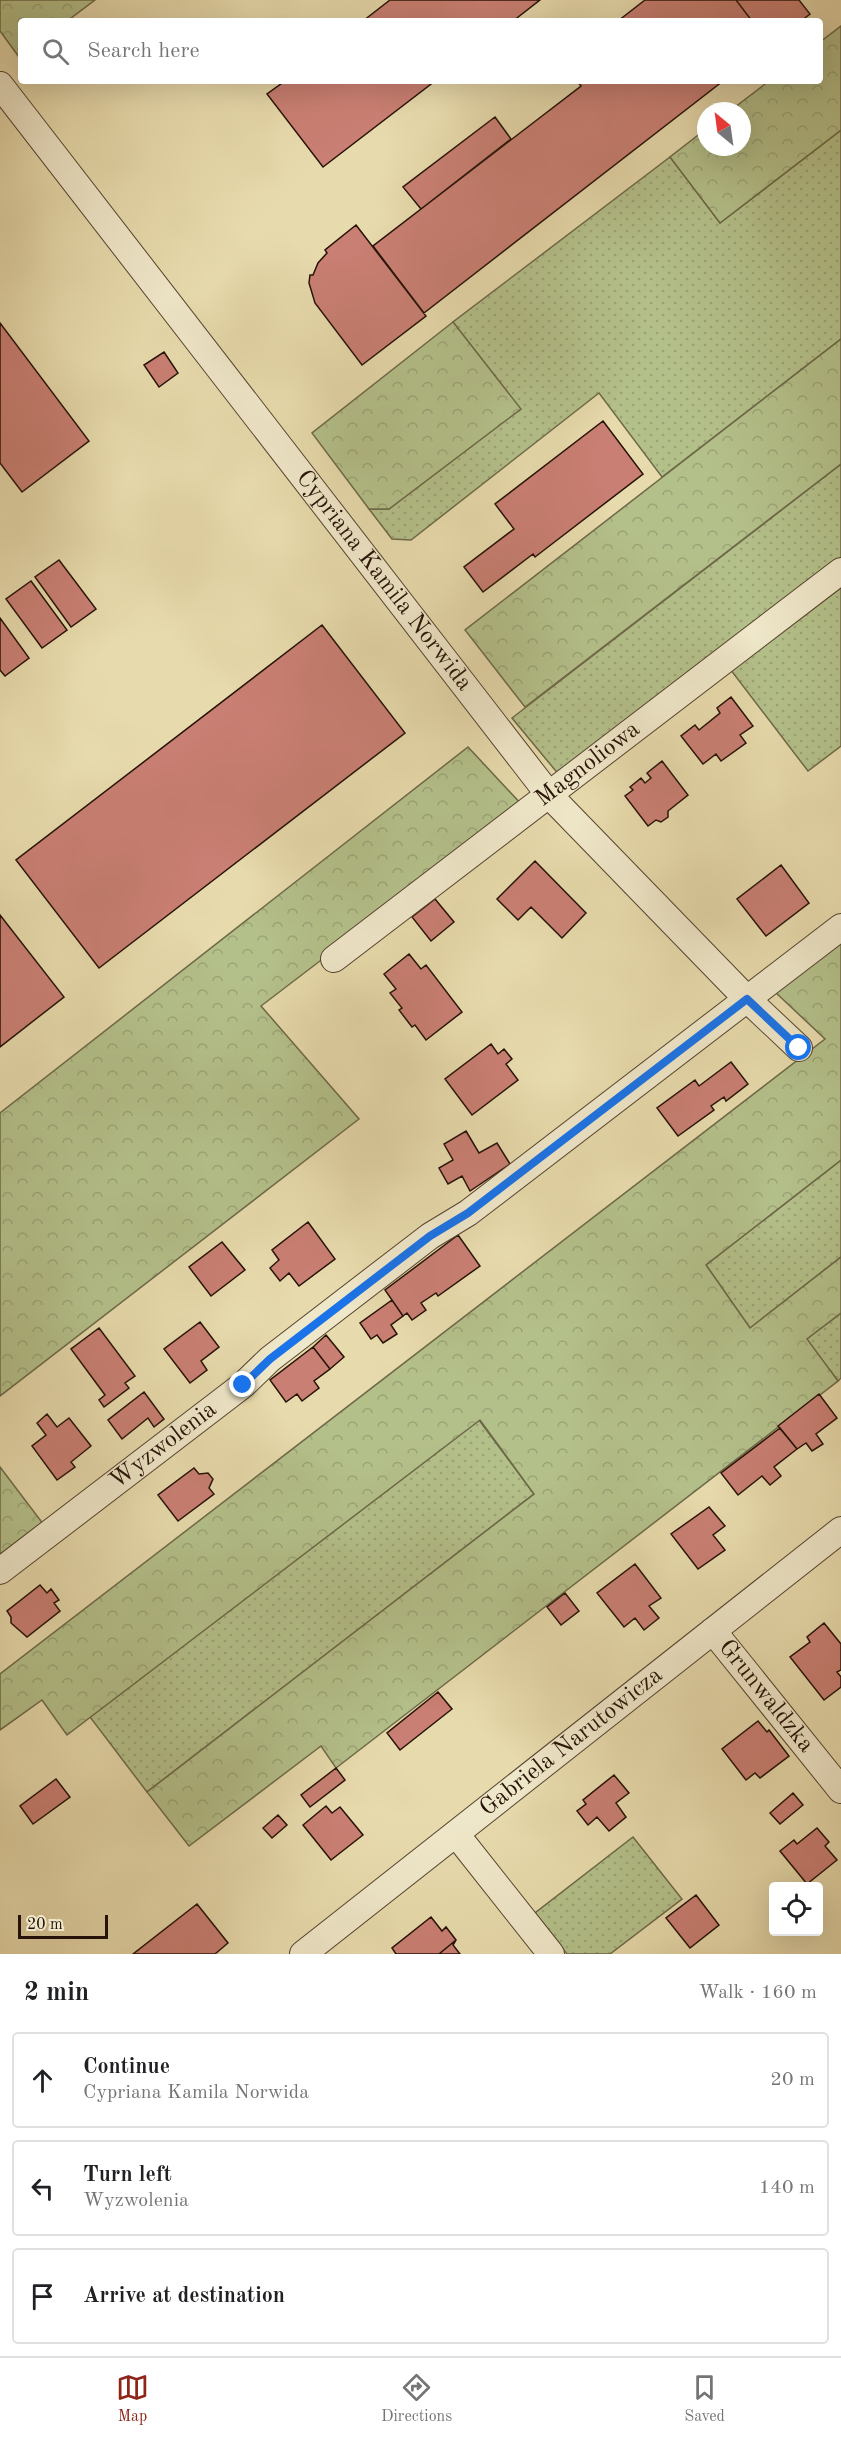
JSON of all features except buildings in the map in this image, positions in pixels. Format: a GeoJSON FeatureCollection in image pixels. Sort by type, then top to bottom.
{"type":"FeatureCollection","features":[{"type":"Feature","properties":{"kind":"street","name":"Cypriana Kamila Norwida"},"geometry":{"type":"LineString","coordinates":[[0,85],[550,796],[747,999],[799,1048]]}},
{"type":"Feature","properties":{"kind":"street","name":"Magnoliowa"},"geometry":{"type":"LineString","coordinates":[[334,959],[550,796],[841,571]]}},
{"type":"Feature","properties":{"kind":"street","name":"Wyzwolenia"},"geometry":{"type":"LineString","coordinates":[[0,1571],[243,1385],[270,1359],[430,1236],[468,1213],[841,927]]}},
{"type":"Feature","properties":{"kind":"street","name":"Gabriela Narutowicza"},"geometry":{"type":"LineString","coordinates":[[303,1954],[841,1530]]}},
{"type":"Feature","properties":{"kind":"street","name":"Grunwaldzka"},"geometry":{"type":"LineString","coordinates":[[713,1631],[841,1790]]}},
{"type":"Feature","properties":{"kind":"street"},"geometry":{"type":"LineString","coordinates":[[456,1834],[551,1954]]}},
{"type":"Feature","properties":{"kind":"green space"},"geometry":{"type":"Polygon","coordinates":[[[0,0],[95,0],[71,18],[18,18],[18,56],[0,31],[0,0]]]}},
{"type":"Feature","properties":{"kind":"green space"},"geometry":{"type":"Polygon","coordinates":[[[841,26],[841,130],[720,223],[670,157],[697,136],[697,156],[751,156],[751,102],[742,102],[765,84],[823,84],[823,40],[841,26]]]}},
{"type":"Feature","properties":{"kind":"green space"},"geometry":{"type":"Polygon","coordinates":[[[841,130],[841,339],[662,477],[599,393],[411,540],[392,539],[369,509],[389,509],[520,409],[453,322],[670,157],[720,223],[841,130]]]}},
{"type":"Feature","properties":{"kind":"green space"},"geometry":{"type":"Polygon","coordinates":[[[453,322],[521,409],[389,509],[369,509],[312,433],[453,322]]]}},
{"type":"Feature","properties":{"kind":"green space"},"geometry":{"type":"Polygon","coordinates":[[[841,339],[841,464],[525,707],[465,630],[841,339]]]}},
{"type":"Feature","properties":{"kind":"green space"},"geometry":{"type":"Polygon","coordinates":[[[841,464],[841,558],[560,776],[512,718],[841,464]]]}},
{"type":"Feature","properties":{"kind":"green space"},"geometry":{"type":"Polygon","coordinates":[[[841,583],[841,746],[808,771],[730,669],[841,583]]]}},
{"type":"Feature","properties":{"kind":"green space"},"geometry":{"type":"Polygon","coordinates":[[[468,747],[523,806],[261,1006],[359,1119],[0,1396],[0,1113],[468,747]]]}},
{"type":"Feature","properties":{"kind":"green space"},"geometry":{"type":"Polygon","coordinates":[[[841,937],[841,1160],[706,1265],[750,1328],[841,1257],[841,1313],[807,1339],[838,1381],[336,1768],[321,1746],[189,1846],[147,1792],[534,1494],[480,1420],[67,1735],[42,1700],[0,1730],[0,1674],[825,1039],[773,990],[841,937]]]}},
{"type":"Feature","properties":{"kind":"green space"},"geometry":{"type":"Polygon","coordinates":[[[841,1160],[841,1257],[750,1328],[706,1265],[841,1160]]]}},
{"type":"Feature","properties":{"kind":"green space"},"geometry":{"type":"Polygon","coordinates":[[[841,1313],[841,1378],[838,1381],[806,1339],[841,1313]]]}},
{"type":"Feature","properties":{"kind":"green space"},"geometry":{"type":"Polygon","coordinates":[[[479,1420],[534,1494],[147,1792],[90,1717],[479,1420]]]}},
{"type":"Feature","properties":{"kind":"green space"},"geometry":{"type":"Polygon","coordinates":[[[0,1467],[44,1525],[0,1558],[0,1467]]]}},
{"type":"Feature","properties":{"kind":"green space"},"geometry":{"type":"Polygon","coordinates":[[[633,1837],[682,1899],[610,1954],[567,1954],[535,1913],[633,1837]]]}},
{"type":"Feature","properties":{"kind":"route"},"geometry":{"type":"LineString","coordinates":[[243,1385],[270,1359],[430,1236],[468,1213],[747,999],[799,1048]]}}]}
